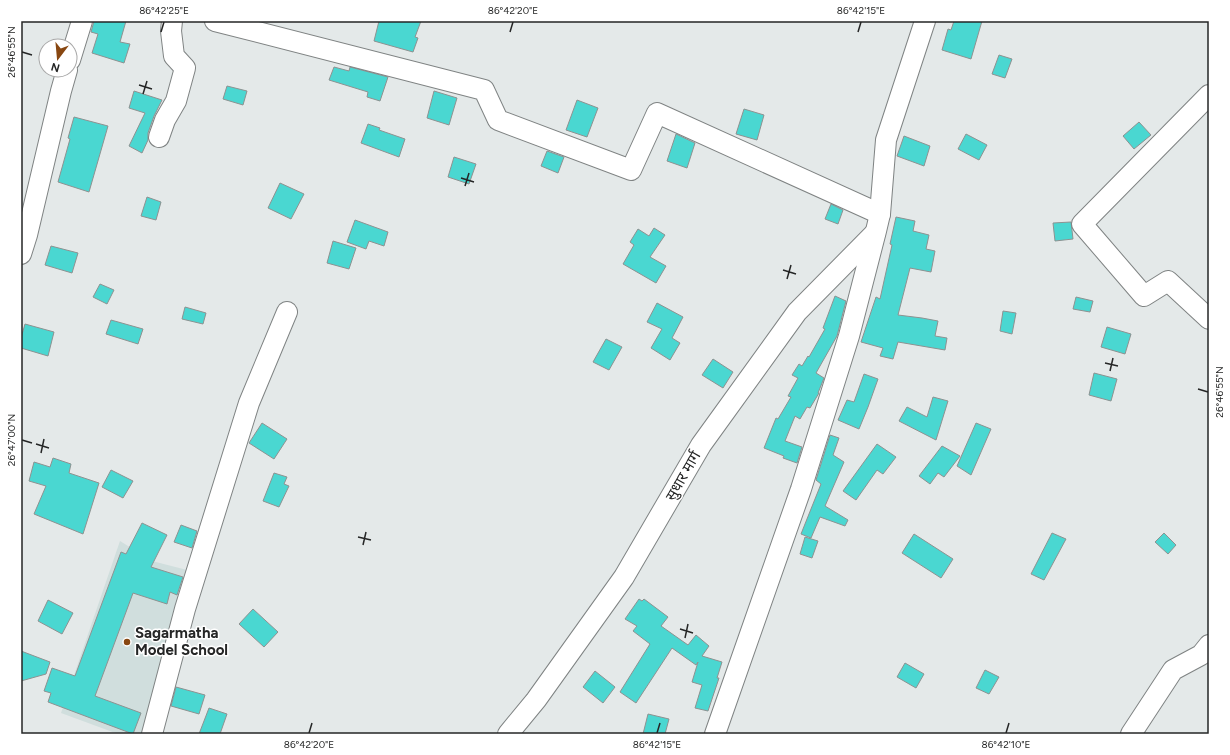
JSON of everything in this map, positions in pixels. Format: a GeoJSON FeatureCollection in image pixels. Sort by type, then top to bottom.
{"type":"FeatureCollection","features":[{"type":"Feature","properties":{"kind":"street"},"geometry":{"type":"LineString","coordinates":[[77,38],[82,21]]}},
{"type":"Feature","properties":{"kind":"street"},"geometry":{"type":"LineString","coordinates":[[159,137],[165,120],[176,100],[185,68],[174,56],[171,31],[172,21]]}},
{"type":"Feature","properties":{"kind":"street"},"geometry":{"type":"LineString","coordinates":[[214,21],[484,90],[498,120],[631,170],[657,113],[878,223]]}},
{"type":"Feature","properties":{"kind":"street"},"geometry":{"type":"LineString","coordinates":[[715,734],[801,489],[849,336],[878,223],[886,140],[925,21]]}},
{"type":"Feature","properties":{"kind":"street"},"geometry":{"type":"LineString","coordinates":[[21,254],[28,235],[64,78]]}},
{"type":"Feature","properties":{"kind":"street"},"geometry":{"type":"LineString","coordinates":[[1209,95],[1082,224],[1144,296],[1168,281],[1209,319]]}},
{"type":"Feature","properties":{"kind":"street","name":"सुधार मार्ग"},"geometry":{"type":"LineString","coordinates":[[508,734],[536,700],[624,577],[701,445],[797,312],[878,223]]}},
{"type":"Feature","properties":{"kind":"street"},"geometry":{"type":"LineString","coordinates":[[152,734],[185,609],[249,403],[287,312]]}},
{"type":"Feature","properties":{"kind":"street"},"geometry":{"type":"LineString","coordinates":[[1131,734],[1173,670],[1202,655],[1209,645]]}},
{"type":"Feature","properties":{"kind":"shaded area","name":"Sagarmatha Model School"},"geometry":{"type":"Polygon","coordinates":[[[120,541],[152,561],[191,571],[142,734],[118,734],[61,713],[120,541]]]}},
{"type":"Feature","properties":{"kind":"building"},"geometry":{"type":"Polygon","coordinates":[[[94,21],[126,21],[120,42],[130,44],[124,63],[92,53],[98,34],[91,32],[94,21]]]}},
{"type":"Feature","properties":{"kind":"building"},"geometry":{"type":"Polygon","coordinates":[[[379,21],[421,21],[415,37],[418,38],[413,52],[374,41],[379,21]]]}},
{"type":"Feature","properties":{"kind":"building"},"geometry":{"type":"Polygon","coordinates":[[[954,21],[982,21],[971,59],[942,50],[948,29],[951,30],[954,21]]]}},
{"type":"Feature","properties":{"kind":"building"},"geometry":{"type":"Polygon","coordinates":[[[999,55],[1012,59],[1005,78],[992,74],[999,55]]]}},
{"type":"Feature","properties":{"kind":"building"},"geometry":{"type":"Polygon","coordinates":[[[334,67],[349,71],[350,67],[388,77],[380,101],[367,97],[368,92],[329,80],[334,67]]]}},
{"type":"Feature","properties":{"kind":"building"},"geometry":{"type":"Polygon","coordinates":[[[227,86],[247,91],[243,105],[223,99],[227,86]]]}},
{"type":"Feature","properties":{"kind":"building"},"geometry":{"type":"Polygon","coordinates":[[[134,91],[162,100],[154,116],[148,133],[148,140],[142,153],[129,146],[145,113],[129,108],[134,91]]]}},
{"type":"Feature","properties":{"kind":"building"},"geometry":{"type":"Polygon","coordinates":[[[434,91],[457,98],[449,125],[427,118],[434,91]]]}},
{"type":"Feature","properties":{"kind":"building"},"geometry":{"type":"Polygon","coordinates":[[[577,100],[598,108],[587,137],[566,130],[577,100]]]}},
{"type":"Feature","properties":{"kind":"building"},"geometry":{"type":"Polygon","coordinates":[[[744,109],[764,115],[757,140],[736,134],[744,109]]]}},
{"type":"Feature","properties":{"kind":"building"},"geometry":{"type":"Polygon","coordinates":[[[74,117],[108,126],[89,192],[58,182],[70,139],[68,138],[74,117]]]}},
{"type":"Feature","properties":{"kind":"building"},"geometry":{"type":"Polygon","coordinates":[[[1139,122],[1151,135],[1134,149],[1123,136],[1139,122]]]}},
{"type":"Feature","properties":{"kind":"building"},"geometry":{"type":"Polygon","coordinates":[[[368,124],[380,128],[379,130],[405,139],[399,157],[361,143],[368,124]]]}},
{"type":"Feature","properties":{"kind":"building"},"geometry":{"type":"Polygon","coordinates":[[[676,134],[695,143],[687,168],[667,161],[676,134]]]}},
{"type":"Feature","properties":{"kind":"building"},"geometry":{"type":"Polygon","coordinates":[[[966,134],[987,145],[979,160],[958,149],[966,134]]]}},
{"type":"Feature","properties":{"kind":"building"},"geometry":{"type":"Polygon","coordinates":[[[904,136],[930,146],[924,166],[897,156],[904,136]]]}},
{"type":"Feature","properties":{"kind":"building"},"geometry":{"type":"Polygon","coordinates":[[[547,151],[564,157],[558,173],[541,166],[547,151]]]}},
{"type":"Feature","properties":{"kind":"building"},"geometry":{"type":"Polygon","coordinates":[[[454,157],[476,164],[469,184],[448,177],[454,157]]]}},
{"type":"Feature","properties":{"kind":"building"},"geometry":{"type":"Polygon","coordinates":[[[280,183],[304,194],[291,219],[268,208],[280,183]]]}},
{"type":"Feature","properties":{"kind":"building"},"geometry":{"type":"Polygon","coordinates":[[[147,197],[161,202],[156,220],[141,216],[147,197]]]}},
{"type":"Feature","properties":{"kind":"building"},"geometry":{"type":"Polygon","coordinates":[[[831,204],[843,210],[838,224],[825,219],[831,204]]]}},
{"type":"Feature","properties":{"kind":"building"},"geometry":{"type":"Polygon","coordinates":[[[896,217],[915,221],[913,231],[929,235],[926,249],[935,251],[931,272],[910,268],[898,315],[938,321],[935,336],[947,338],[945,350],[898,342],[893,359],[880,356],[883,348],[861,342],[876,297],[880,299],[892,245],[890,244],[896,217]]]}},
{"type":"Feature","properties":{"kind":"building"},"geometry":{"type":"Polygon","coordinates":[[[355,220],[388,232],[384,246],[369,241],[366,249],[347,242],[355,220]]]}},
{"type":"Feature","properties":{"kind":"building"},"geometry":{"type":"Polygon","coordinates":[[[1071,222],[1073,239],[1055,241],[1053,223],[1071,222]]]}},
{"type":"Feature","properties":{"kind":"building"},"geometry":{"type":"Polygon","coordinates":[[[654,228],[665,235],[650,257],[666,266],[656,283],[623,264],[634,245],[630,242],[638,229],[649,236],[654,228]]]}},
{"type":"Feature","properties":{"kind":"building"},"geometry":{"type":"Polygon","coordinates":[[[333,241],[356,248],[349,269],[327,263],[333,241]]]}},
{"type":"Feature","properties":{"kind":"building"},"geometry":{"type":"Polygon","coordinates":[[[51,246],[78,253],[72,273],[45,265],[51,246]]]}},
{"type":"Feature","properties":{"kind":"building"},"geometry":{"type":"Polygon","coordinates":[[[100,284],[114,290],[107,304],[93,297],[100,284]]]}},
{"type":"Feature","properties":{"kind":"building"},"geometry":{"type":"Polygon","coordinates":[[[835,296],[846,301],[837,336],[816,373],[824,378],[819,393],[810,408],[807,407],[800,419],[795,416],[785,441],[802,447],[797,463],[783,458],[784,456],[764,448],[776,418],[778,419],[791,397],[788,396],[798,378],[792,375],[799,364],[802,366],[808,356],[809,357],[825,329],[823,328],[835,296]]]}},
{"type":"Feature","properties":{"kind":"building"},"geometry":{"type":"Polygon","coordinates":[[[1076,297],[1093,301],[1090,312],[1073,309],[1076,297]]]}},
{"type":"Feature","properties":{"kind":"building"},"geometry":{"type":"Polygon","coordinates":[[[657,303],[683,317],[672,338],[680,343],[670,360],[651,348],[662,329],[647,322],[657,303]]]}},
{"type":"Feature","properties":{"kind":"building"},"geometry":{"type":"Polygon","coordinates":[[[185,307],[206,313],[203,324],[182,319],[185,307]]]}},
{"type":"Feature","properties":{"kind":"building"},"geometry":{"type":"Polygon","coordinates":[[[1003,311],[1016,313],[1012,334],[1000,331],[1003,311]]]}},
{"type":"Feature","properties":{"kind":"building"},"geometry":{"type":"Polygon","coordinates":[[[111,320],[143,329],[138,344],[106,334],[111,320]]]}},
{"type":"Feature","properties":{"kind":"building"},"geometry":{"type":"Polygon","coordinates":[[[25,324],[54,332],[48,356],[21,348],[21,338],[25,324]]]}},
{"type":"Feature","properties":{"kind":"building"},"geometry":{"type":"Polygon","coordinates":[[[1107,327],[1131,334],[1125,354],[1101,347],[1107,327]]]}},
{"type":"Feature","properties":{"kind":"building"},"geometry":{"type":"Polygon","coordinates":[[[606,339],[622,347],[609,370],[593,362],[606,339]]]}},
{"type":"Feature","properties":{"kind":"building"},"geometry":{"type":"Polygon","coordinates":[[[713,359],[733,372],[723,388],[702,375],[713,359]]]}},
{"type":"Feature","properties":{"kind":"building"},"geometry":{"type":"Polygon","coordinates":[[[1094,373],[1117,379],[1111,401],[1089,395],[1094,373]]]}},
{"type":"Feature","properties":{"kind":"building"},"geometry":{"type":"Polygon","coordinates":[[[864,374],[878,379],[859,429],[838,420],[847,400],[854,402],[864,374]]]}},
{"type":"Feature","properties":{"kind":"building"},"geometry":{"type":"Polygon","coordinates":[[[933,397],[948,401],[936,440],[899,421],[907,407],[927,417],[933,397]]]}},
{"type":"Feature","properties":{"kind":"building"},"geometry":{"type":"Polygon","coordinates":[[[262,423],[287,439],[274,459],[249,443],[262,423]]]}},
{"type":"Feature","properties":{"kind":"building"},"geometry":{"type":"Polygon","coordinates":[[[976,423],[991,429],[971,475],[957,466],[976,423]]]}},
{"type":"Feature","properties":{"kind":"building"},"geometry":{"type":"Polygon","coordinates":[[[830,435],[839,438],[833,455],[844,462],[825,506],[848,520],[845,526],[820,517],[811,538],[801,534],[821,484],[816,480],[830,435]]]}},
{"type":"Feature","properties":{"kind":"building"},"geometry":{"type":"Polygon","coordinates":[[[877,444],[896,457],[883,474],[877,470],[856,500],[843,491],[877,444]]]}},
{"type":"Feature","properties":{"kind":"building"},"geometry":{"type":"Polygon","coordinates":[[[942,446],[960,456],[944,477],[938,473],[930,484],[919,476],[942,446]]]}},
{"type":"Feature","properties":{"kind":"building"},"geometry":{"type":"Polygon","coordinates":[[[53,458],[71,464],[69,473],[99,483],[83,534],[34,514],[46,486],[29,481],[34,462],[50,467],[53,458]]]}},
{"type":"Feature","properties":{"kind":"building"},"geometry":{"type":"Polygon","coordinates":[[[111,470],[133,481],[123,498],[102,487],[111,470]]]}},
{"type":"Feature","properties":{"kind":"building"},"geometry":{"type":"Polygon","coordinates":[[[274,473],[287,477],[284,484],[289,486],[279,507],[263,501],[274,473]]]}},
{"type":"Feature","properties":{"kind":"building"},"geometry":{"type":"Polygon","coordinates":[[[142,523],[167,535],[151,567],[183,577],[177,595],[170,592],[167,604],[133,593],[95,696],[141,713],[133,734],[48,702],[51,693],[44,691],[52,668],[75,676],[121,552],[126,554],[142,523]]]}},
{"type":"Feature","properties":{"kind":"building"},"geometry":{"type":"Polygon","coordinates":[[[181,525],[197,531],[192,548],[174,542],[181,525]]]}},
{"type":"Feature","properties":{"kind":"building"},"geometry":{"type":"Polygon","coordinates":[[[1052,533],[1066,539],[1044,580],[1031,574],[1052,533]]]}},
{"type":"Feature","properties":{"kind":"building"},"geometry":{"type":"Polygon","coordinates":[[[1164,533],[1176,545],[1168,554],[1155,542],[1164,533]]]}},
{"type":"Feature","properties":{"kind":"building"},"geometry":{"type":"Polygon","coordinates":[[[914,534],[953,559],[941,578],[902,553],[914,534]]]}},
{"type":"Feature","properties":{"kind":"building"},"geometry":{"type":"Polygon","coordinates":[[[805,537],[818,541],[812,558],[800,554],[805,537]]]}},
{"type":"Feature","properties":{"kind":"building"},"geometry":{"type":"Polygon","coordinates":[[[639,599],[642,601],[644,599],[668,617],[661,626],[688,645],[696,635],[709,646],[702,656],[722,662],[717,678],[719,678],[708,711],[695,708],[702,685],[692,682],[698,662],[696,665],[672,648],[636,703],[620,692],[650,644],[633,631],[637,626],[625,619],[639,599]]]}},
{"type":"Feature","properties":{"kind":"building"},"geometry":{"type":"Polygon","coordinates":[[[48,600],[73,613],[62,634],[38,621],[48,600]]]}},
{"type":"Feature","properties":{"kind":"building"},"geometry":{"type":"Polygon","coordinates":[[[253,609],[278,632],[264,647],[239,624],[253,609]]]}},
{"type":"Feature","properties":{"kind":"building"},"geometry":{"type":"Polygon","coordinates":[[[21,651],[50,662],[46,674],[21,681],[21,651]]]}},
{"type":"Feature","properties":{"kind":"building"},"geometry":{"type":"Polygon","coordinates":[[[905,663],[924,674],[916,688],[897,677],[905,663]]]}},
{"type":"Feature","properties":{"kind":"building"},"geometry":{"type":"Polygon","coordinates":[[[985,670],[999,677],[989,694],[976,688],[985,670]]]}},
{"type":"Feature","properties":{"kind":"building"},"geometry":{"type":"Polygon","coordinates":[[[595,671],[615,687],[603,703],[583,687],[595,671]]]}},
{"type":"Feature","properties":{"kind":"building"},"geometry":{"type":"Polygon","coordinates":[[[176,687],[205,695],[199,714],[171,706],[176,687]]]}},
{"type":"Feature","properties":{"kind":"building"},"geometry":{"type":"Polygon","coordinates":[[[209,708],[227,714],[220,734],[199,734],[209,708]]]}},
{"type":"Feature","properties":{"kind":"building"},"geometry":{"type":"Polygon","coordinates":[[[648,714],[669,719],[665,734],[643,734],[648,714]]]}},
{"type":"Feature","properties":{"kind":"place","name":"Sagarmatha Model School"},"geometry":{"type":"Point","coordinates":[127,642]}}]}
